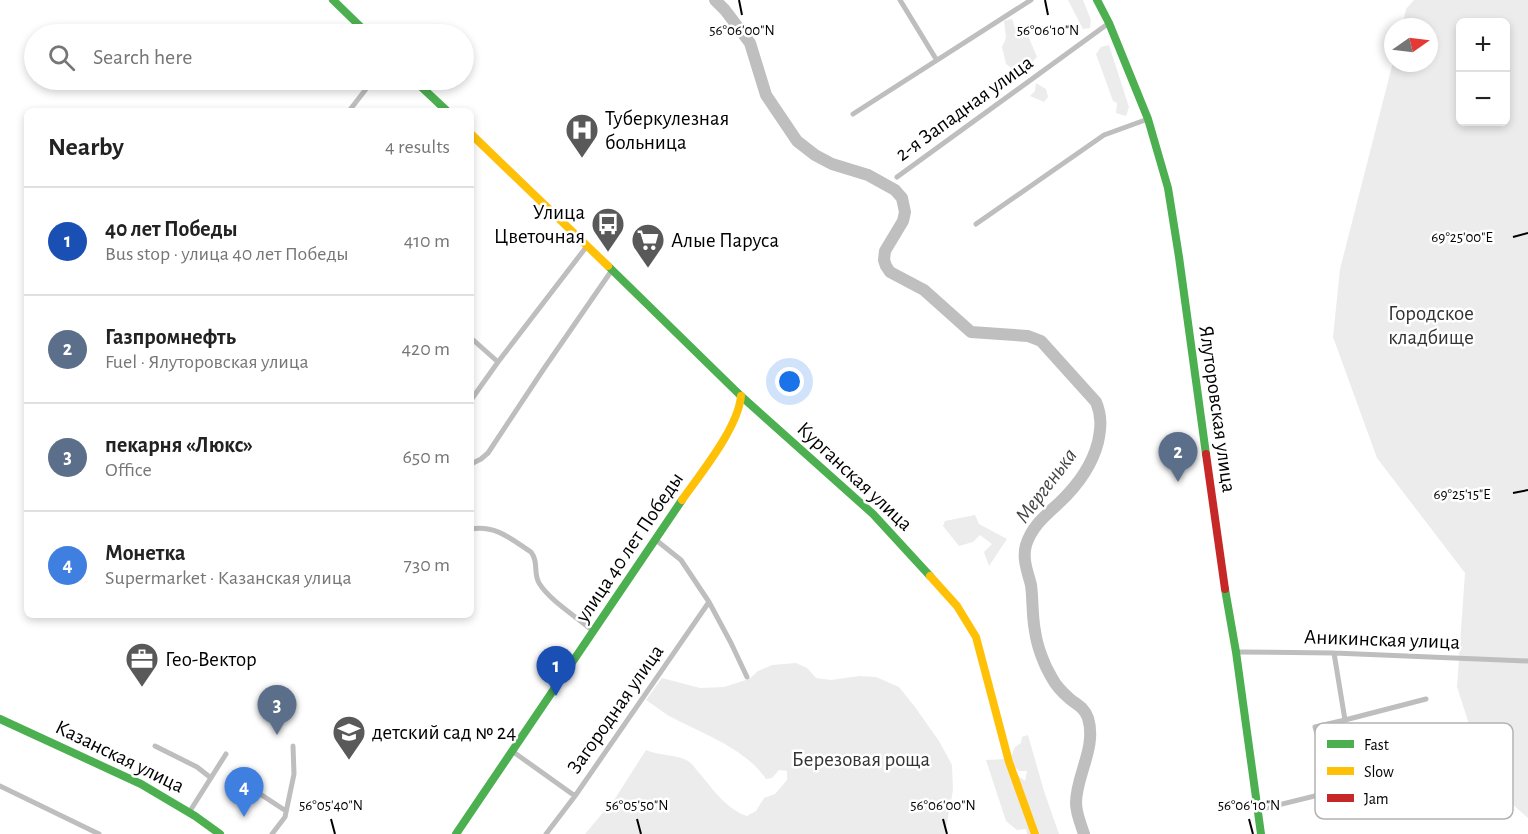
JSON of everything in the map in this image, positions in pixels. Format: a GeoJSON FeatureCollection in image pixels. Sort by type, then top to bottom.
{"type":"FeatureCollection","features":[{"type":"Feature","properties":{"kind":"main road"},"geometry":{"type":"LineString","coordinates":[[333,0],[358,24]]}},
{"type":"Feature","properties":{"kind":"main road","name":"Ялуторовская улица"},"geometry":{"type":"LineString","coordinates":[[1097,0],[1109,23],[1148,119],[1165,177],[1261,834]]}},
{"type":"Feature","properties":{"kind":"main road"},"geometry":{"type":"LineString","coordinates":[[425,90],[444,108]]}},
{"type":"Feature","properties":{"kind":"main road","name":"Курганская улица"},"geometry":{"type":"LineString","coordinates":[[474,137],[741,396],[873,514],[957,606],[976,637],[1009,762],[1035,834]]}},
{"type":"Feature","properties":{"kind":"main road","name":"улица 40 лет Победы"},"geometry":{"type":"LineString","coordinates":[[456,834],[725,438],[740,407],[741,396]]}},
{"type":"Feature","properties":{"kind":"main road","name":"Казанская улица"},"geometry":{"type":"LineString","coordinates":[[2,722],[158,792],[190,811],[220,834]]}},
{"type":"Feature","properties":{"kind":"street"},"geometry":{"type":"LineString","coordinates":[[900,0],[936,59]]}},
{"type":"Feature","properties":{"kind":"street"},"geometry":{"type":"LineString","coordinates":[[853,114],[1031,0]]}},
{"type":"Feature","properties":{"kind":"street","name":"2-я Западная улица"},"geometry":{"type":"LineString","coordinates":[[897,177],[1109,23]]}},
{"type":"Feature","properties":{"kind":"street"},"geometry":{"type":"LineString","coordinates":[[351,108],[365,90]]}},
{"type":"Feature","properties":{"kind":"street"},"geometry":{"type":"LineString","coordinates":[[976,224],[1104,135],[1148,119]]}},
{"type":"Feature","properties":{"kind":"street"},"geometry":{"type":"LineString","coordinates":[[474,396],[587,246]]}},
{"type":"Feature","properties":{"kind":"street"},"geometry":{"type":"LineString","coordinates":[[474,462],[488,453],[612,270]]}},
{"type":"Feature","properties":{"kind":"street"},"geometry":{"type":"LineString","coordinates":[[474,341],[498,362]]}},
{"type":"Feature","properties":{"kind":"street"},"geometry":{"type":"LineString","coordinates":[[474,529],[498,531],[531,552],[535,557],[537,578],[549,596],[593,631]]}},
{"type":"Feature","properties":{"kind":"street"},"geometry":{"type":"LineString","coordinates":[[656,540],[681,560],[709,603],[747,677]]}},
{"type":"Feature","properties":{"kind":"street","name":"Загородная улица"},"geometry":{"type":"LineString","coordinates":[[546,834],[709,603]]}},
{"type":"Feature","properties":{"kind":"street","name":"Аникинская улица"},"geometry":{"type":"LineString","coordinates":[[1236,652],[1334,653],[1528,661]]}},
{"type":"Feature","properties":{"kind":"street"},"geometry":{"type":"LineString","coordinates":[[1334,653],[1345,720]]}},
{"type":"Feature","properties":{"kind":"street"},"geometry":{"type":"LineString","coordinates":[[1332,723],[1426,699]]}},
{"type":"Feature","properties":{"kind":"street"},"geometry":{"type":"LineString","coordinates":[[154,746],[197,767],[211,778]]}},
{"type":"Feature","properties":{"kind":"street"},"geometry":{"type":"LineString","coordinates":[[272,834],[285,817],[294,774],[293,746]]}},
{"type":"Feature","properties":{"kind":"street"},"geometry":{"type":"LineString","coordinates":[[512,751],[575,796]]}},
{"type":"Feature","properties":{"kind":"street"},"geometry":{"type":"LineString","coordinates":[[190,811],[226,754]]}},
{"type":"Feature","properties":{"kind":"street"},"geometry":{"type":"LineString","coordinates":[[242,782],[286,812]]}},
{"type":"Feature","properties":{"kind":"street"},"geometry":{"type":"LineString","coordinates":[[0,786],[99,834]]}},
{"type":"Feature","properties":{"kind":"street"},"geometry":{"type":"LineString","coordinates":[[1258,810],[1315,796]]}},
{"type":"Feature","properties":{"kind":"green space"},"geometry":{"type":"Polygon","coordinates":[[[1068,0],[1083,0],[1091,20],[1090,28],[1083,29],[1068,0]]]}},
{"type":"Feature","properties":{"kind":"green space","name":"Городское кладбище"},"geometry":{"type":"Polygon","coordinates":[[[1414,0],[1528,0],[1528,818],[1513,805],[1513,723],[1469,723],[1457,687],[1465,573],[1377,458],[1333,337],[1340,269],[1390,72],[1438,72],[1438,18],[1404,18],[1406,9],[1414,0]]]}},
{"type":"Feature","properties":{"kind":"green space"},"geometry":{"type":"Polygon","coordinates":[[[1012,19],[1015,28],[1023,24],[1037,57],[1020,74],[1006,64],[1002,47],[1006,38],[1004,21],[1012,19]]]}},
{"type":"Feature","properties":{"kind":"green space"},"geometry":{"type":"Polygon","coordinates":[[[1109,45],[1129,107],[1126,116],[1116,113],[1117,103],[1113,101],[1096,54],[1101,47],[1109,45]]]}},
{"type":"Feature","properties":{"kind":"green space"},"geometry":{"type":"Polygon","coordinates":[[[1036,83],[1046,89],[1048,97],[1044,102],[1030,96],[1035,91],[1036,83]]]}},
{"type":"Feature","properties":{"kind":"green space"},"geometry":{"type":"Polygon","coordinates":[[[975,515],[979,524],[1007,539],[989,566],[984,552],[992,544],[980,535],[973,542],[959,546],[943,526],[945,521],[975,515]]]}},
{"type":"Feature","properties":{"kind":"green space","name":"Березовая роща"},"geometry":{"type":"Polygon","coordinates":[[[796,663],[807,668],[816,678],[831,680],[859,676],[876,677],[899,687],[939,741],[952,765],[953,790],[945,834],[585,834],[616,797],[646,750],[688,761],[734,809],[747,816],[756,811],[764,798],[775,794],[787,780],[787,771],[779,770],[772,778],[766,779],[757,768],[735,750],[669,716],[646,700],[662,678],[700,688],[724,687],[749,679],[758,671],[772,665],[796,663]]]}},
{"type":"Feature","properties":{"kind":"green space"},"geometry":{"type":"Polygon","coordinates":[[[1028,735],[1059,834],[1027,834],[1026,829],[1017,830],[1006,821],[986,760],[1006,759],[1008,768],[1025,781],[1027,771],[1019,771],[1009,762],[1015,747],[1021,743],[1022,737],[1028,735]]]}},
{"type":"Feature","properties":{"kind":"waterway","name":"Мергенька"},"geometry":{"type":"LineString","coordinates":[[715,0],[750,43],[766,95],[797,141],[815,155],[832,164],[868,175],[895,190],[902,198],[905,212],[903,221],[885,251],[884,260],[890,272],[924,290],[971,332],[1028,336],[1041,341],[1096,402],[1100,427],[1092,459],[1072,490],[1035,527],[1026,545],[1025,555],[1039,649],[1058,687],[1083,709],[1088,718],[1090,740],[1076,803],[1084,834]]}},
{"type":"Feature","properties":{"kind":"traffic: fast"},"geometry":{"type":"LineString","coordinates":[[333,0],[358,24]]}},
{"type":"Feature","properties":{"kind":"traffic: fast"},"geometry":{"type":"LineString","coordinates":[[1097,0],[1109,23],[1148,119],[1168,188],[1206,454]]}},
{"type":"Feature","properties":{"kind":"traffic: fast"},"geometry":{"type":"LineString","coordinates":[[425,90],[444,108]]}},
{"type":"Feature","properties":{"kind":"traffic: fast"},"geometry":{"type":"LineString","coordinates":[[608,266],[741,396],[873,514],[930,576]]}},
{"type":"Feature","properties":{"kind":"traffic: fast"},"geometry":{"type":"LineString","coordinates":[[456,834],[682,500]]}},
{"type":"Feature","properties":{"kind":"traffic: fast"},"geometry":{"type":"LineString","coordinates":[[1225,589],[1261,834]]}},
{"type":"Feature","properties":{"kind":"traffic: fast"},"geometry":{"type":"LineString","coordinates":[[0,719],[141,784],[195,816],[220,834]]}},
{"type":"Feature","properties":{"kind":"traffic: slow"},"geometry":{"type":"LineString","coordinates":[[474,137],[608,266]]}},
{"type":"Feature","properties":{"kind":"traffic: slow"},"geometry":{"type":"LineString","coordinates":[[682,500],[726,436],[741,396]]}},
{"type":"Feature","properties":{"kind":"traffic: slow"},"geometry":{"type":"LineString","coordinates":[[930,576],[957,606],[976,637],[1009,762],[1035,834]]}},
{"type":"Feature","properties":{"kind":"traffic: jam"},"geometry":{"type":"LineString","coordinates":[[1206,454],[1225,589]]}},
{"type":"Feature","properties":{"kind":"place","name":"Туберкулезная больница"},"geometry":{"type":"Point","coordinates":[582,159]}},
{"type":"Feature","properties":{"kind":"place","name":"Улица Цветочная"},"geometry":{"type":"Point","coordinates":[608,253]}},
{"type":"Feature","properties":{"kind":"place","name":"Алые Паруса"},"geometry":{"type":"Point","coordinates":[648,269]}},
{"type":"Feature","properties":{"kind":"place","name":"Газпромнефть"},"geometry":{"type":"Point","coordinates":[1178,482]}},
{"type":"Feature","properties":{"kind":"place","name":"Гео-Вектор"},"geometry":{"type":"Point","coordinates":[142,688]}},
{"type":"Feature","properties":{"kind":"place","name":"40 лет Победы"},"geometry":{"type":"Point","coordinates":[556,696]}},
{"type":"Feature","properties":{"kind":"place","name":"пекарня «Люкс»"},"geometry":{"type":"Point","coordinates":[277,735]}},
{"type":"Feature","properties":{"kind":"place","name":"детский сад № 24"},"geometry":{"type":"Point","coordinates":[349,761]}},
{"type":"Feature","properties":{"kind":"place","name":"Монетка"},"geometry":{"type":"Point","coordinates":[244,817]}}]}
